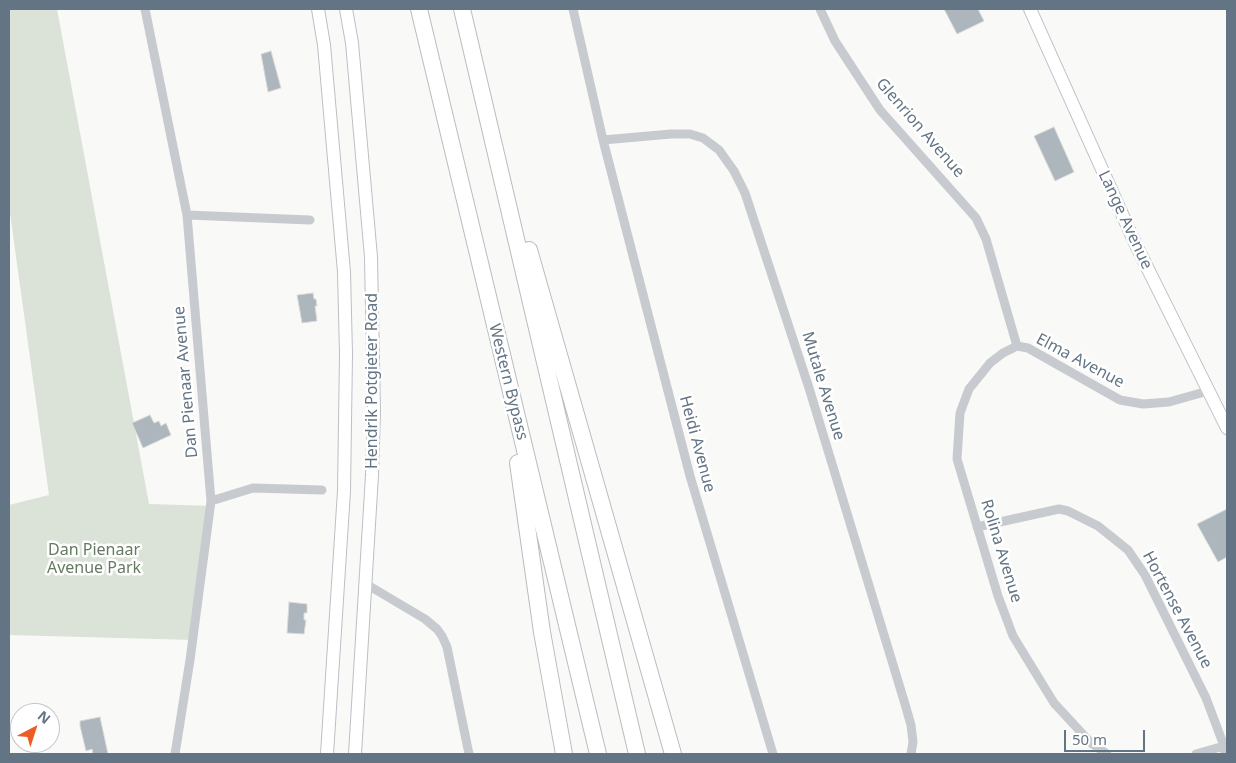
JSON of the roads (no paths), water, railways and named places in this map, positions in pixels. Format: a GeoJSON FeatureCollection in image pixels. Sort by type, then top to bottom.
{"type":"FeatureCollection","features":[{"type":"Feature","properties":{"kind":"highway","name":"Western Bypass"},"geometry":{"type":"LineString","coordinates":[[419,9],[598,754]]}},
{"type":"Feature","properties":{"kind":"highway"},"geometry":{"type":"LineString","coordinates":[[462,9],[637,754]]}},
{"type":"Feature","properties":{"kind":"highway"},"geometry":{"type":"LineString","coordinates":[[479,80],[673,754]]}},
{"type":"Feature","properties":{"kind":"highway"},"geometry":{"type":"LineString","coordinates":[[504,369],[542,632],[564,754]]}},
{"type":"Feature","properties":{"kind":"main road","name":"Hendrik Potgieter Road"},"geometry":{"type":"LineString","coordinates":[[318,9],[324,45],[344,272],[346,354],[344,491],[327,754]]}},
{"type":"Feature","properties":{"kind":"main road","name":"Hendrik Potgieter Road"},"geometry":{"type":"LineString","coordinates":[[346,9],[352,44],[371,258],[374,412],[366,584],[355,754]]}},
{"type":"Feature","properties":{"kind":"main road","name":"Lange Avenue"},"geometry":{"type":"LineString","coordinates":[[1030,9],[1136,245],[1227,428]]}},
{"type":"Feature","properties":{"kind":"street","name":"Dan Pienaar Avenue"},"geometry":{"type":"LineString","coordinates":[[145,9],[187,215],[211,501],[194,634],[175,754]]}},
{"type":"Feature","properties":{"kind":"street","name":"Heidi Avenue"},"geometry":{"type":"LineString","coordinates":[[573,9],[603,140],[690,476],[773,754]]}},
{"type":"Feature","properties":{"kind":"street","name":"Glenrion Avenue"},"geometry":{"type":"LineString","coordinates":[[820,9],[835,41],[880,110],[968,206],[986,239]]}},
{"type":"Feature","properties":{"kind":"street","name":"Mutale Avenue"},"geometry":{"type":"LineString","coordinates":[[603,140],[690,134],[704,138],[719,150],[734,171],[745,193],[809,388],[905,704],[911,725],[913,742],[910,754]]}},
{"type":"Feature","properties":{"kind":"street"},"geometry":{"type":"LineString","coordinates":[[187,215],[310,220]]}},
{"type":"Feature","properties":{"kind":"street","name":"Elma Avenue"},"geometry":{"type":"LineString","coordinates":[[986,239],[1018,346],[1028,348],[1120,400],[1144,404],[1169,402],[1208,391]]}},
{"type":"Feature","properties":{"kind":"street","name":"Rolina Avenue"},"geometry":{"type":"LineString","coordinates":[[1018,346],[1003,353],[979,376],[969,390],[960,413],[957,459],[1013,636],[1033,672],[1054,703],[1076,728],[1107,754]]}},
{"type":"Feature","properties":{"kind":"street"},"geometry":{"type":"LineString","coordinates":[[211,501],[253,488],[322,490]]}},
{"type":"Feature","properties":{"kind":"street","name":"Hortense Avenue"},"geometry":{"type":"LineString","coordinates":[[977,526],[1059,509],[1083,518],[1119,541],[1128,550],[1145,575],[1174,631],[1206,698],[1224,750]]}},
{"type":"Feature","properties":{"kind":"street"},"geometry":{"type":"LineString","coordinates":[[366,584],[425,619],[442,636],[447,647],[469,754]]}},
{"type":"Feature","properties":{"kind":"street"},"geometry":{"type":"LineString","coordinates":[[1196,754],[1224,750]]}},
{"type":"Feature","properties":{"kind":"park label","name":"Dan Pienaar Avenue Park"},"geometry":{"type":"Point","coordinates":[94,559]}}]}
